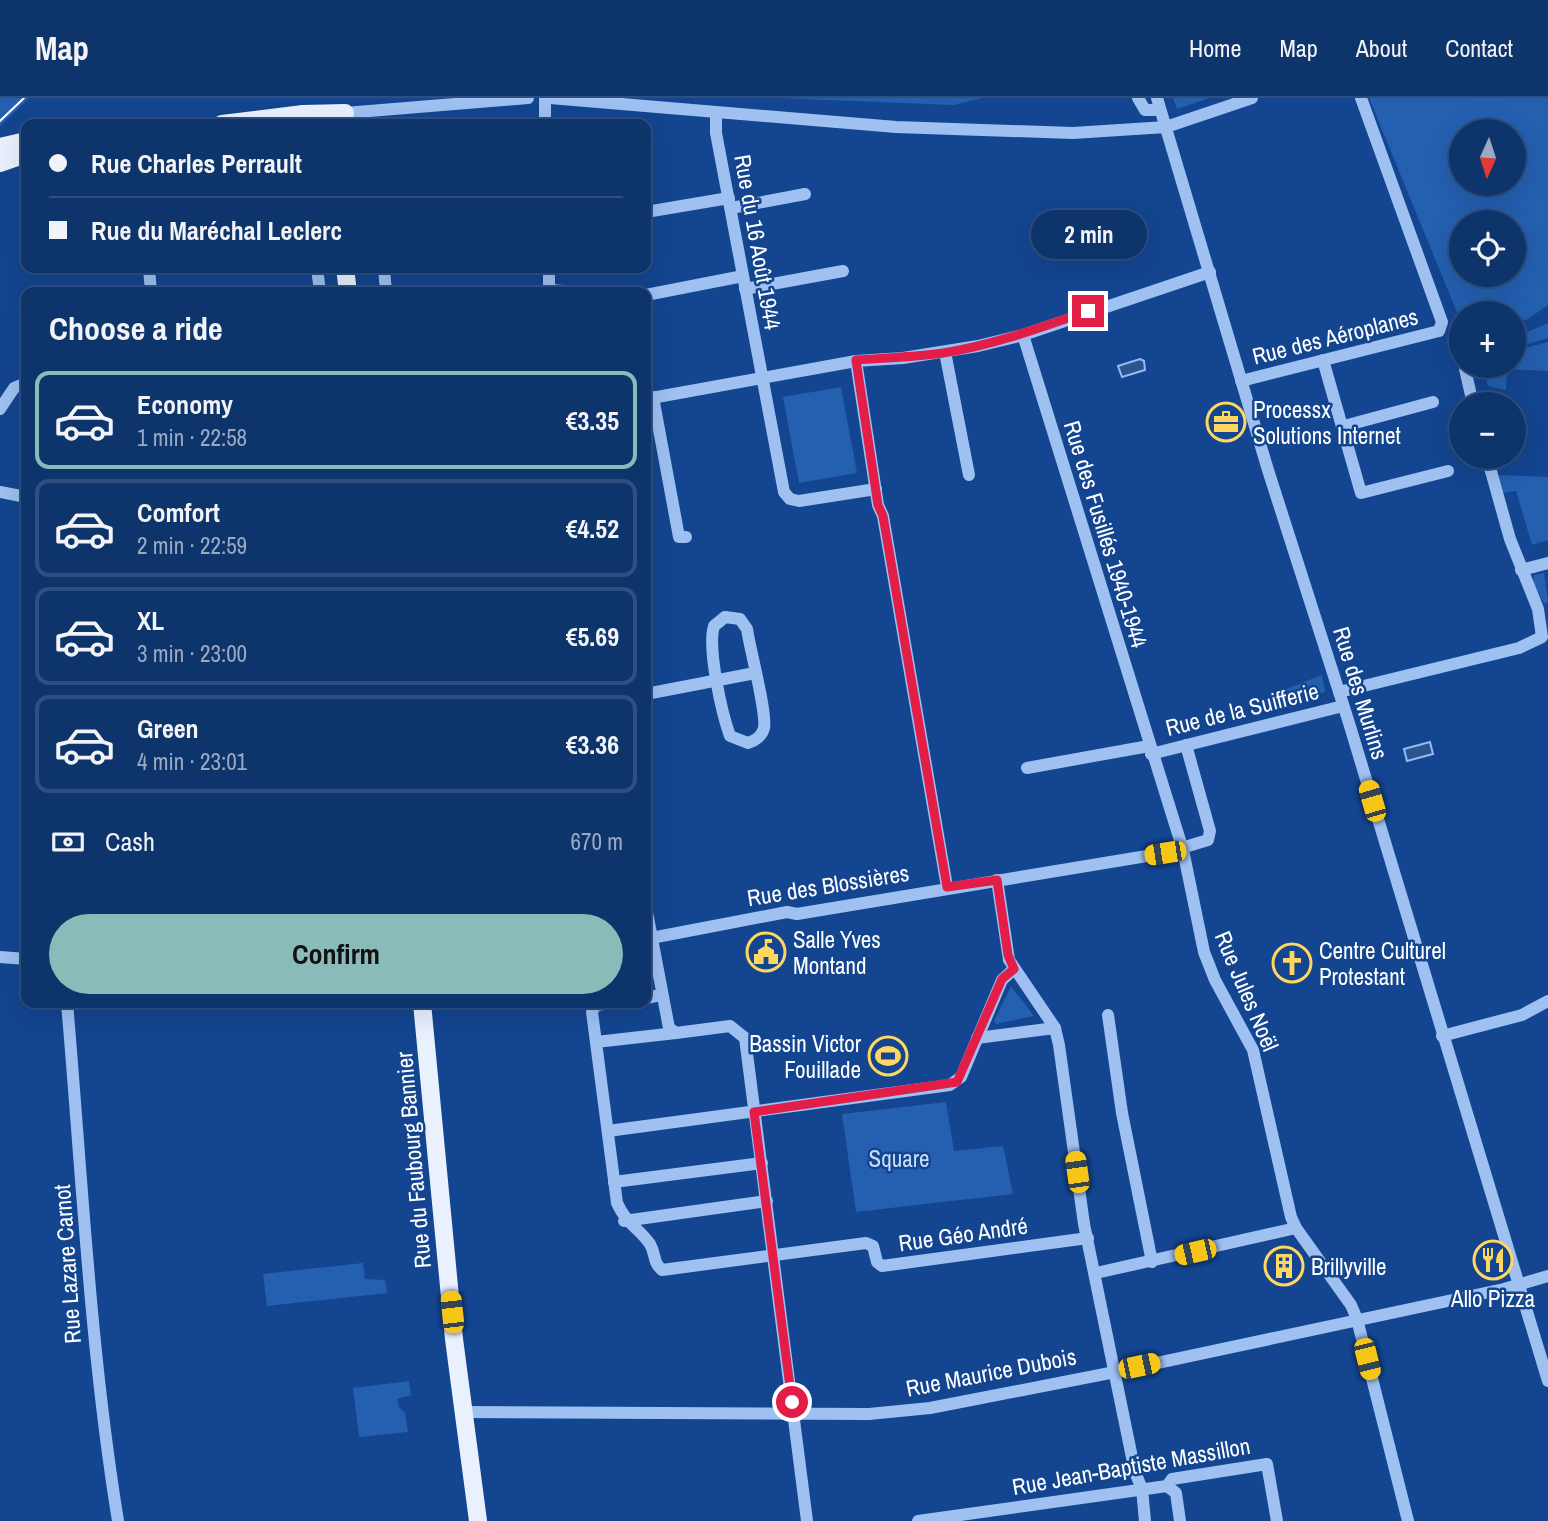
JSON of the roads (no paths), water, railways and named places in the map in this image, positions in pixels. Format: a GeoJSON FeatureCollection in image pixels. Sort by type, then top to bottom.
{"type":"FeatureCollection","features":[{"type":"Feature","properties":{"kind":"main road"},"geometry":{"type":"LineString","coordinates":[[270,119],[338,112]]}},
{"type":"Feature","properties":{"kind":"main road"},"geometry":{"type":"LineString","coordinates":[[0,147],[21,142]]}},
{"type":"Feature","properties":{"kind":"main road"},"geometry":{"type":"LineString","coordinates":[[0,163],[21,157]]}},
{"type":"Feature","properties":{"kind":"main road","name":"Rue du Faubourg Bannier"},"geometry":{"type":"LineString","coordinates":[[423,1008],[463,1412],[478,1521]]}},
{"type":"Feature","properties":{"kind":"street"},"geometry":{"type":"LineString","coordinates":[[338,112],[528,98]]}},
{"type":"Feature","properties":{"kind":"street"},"geometry":{"type":"LineString","coordinates":[[545,119],[547,98],[910,128],[1073,133],[1166,127],[1252,98]]}},
{"type":"Feature","properties":{"kind":"street"},"geometry":{"type":"LineString","coordinates":[[1138,98],[1146,110],[1158,104]]}},
{"type":"Feature","properties":{"kind":"street","name":"Rue des Aéroplanes"},"geometry":{"type":"LineString","coordinates":[[1241,382],[1439,331],[1442,322],[1361,98]]}},
{"type":"Feature","properties":{"kind":"street","name":"Rue des Murlins"},"geometry":{"type":"LineString","coordinates":[[1158,104],[1548,1381]]}},
{"type":"Feature","properties":{"kind":"street","name":"Rue du 16 Août 1944"},"geometry":{"type":"LineString","coordinates":[[716,112],[716,133],[784,492],[790,499],[799,501],[876,489]]}},
{"type":"Feature","properties":{"kind":"street"},"geometry":{"type":"LineString","coordinates":[[651,211],[805,194]]}},
{"type":"Feature","properties":{"kind":"street"},"geometry":{"type":"LineString","coordinates":[[651,294],[843,271]]}},
{"type":"Feature","properties":{"kind":"street"},"geometry":{"type":"LineString","coordinates":[[651,398],[856,360],[945,352],[1023,335],[1210,272]]}},
{"type":"Feature","properties":{"kind":"street","name":"Rue des Fusillés 1940-1944"},"geometry":{"type":"LineString","coordinates":[[1023,335],[1150,750]]}},
{"type":"Feature","properties":{"kind":"street"},"geometry":{"type":"LineString","coordinates":[[945,352],[969,475]]}},
{"type":"Feature","properties":{"kind":"street"},"geometry":{"type":"LineString","coordinates":[[856,360],[876,489],[947,887]]}},
{"type":"Feature","properties":{"kind":"street"},"geometry":{"type":"LineString","coordinates":[[1324,360],[1361,493],[1448,471]]}},
{"type":"Feature","properties":{"kind":"street"},"geometry":{"type":"LineString","coordinates":[[0,409],[14,388],[21,385]]}},
{"type":"Feature","properties":{"kind":"street"},"geometry":{"type":"LineString","coordinates":[[1344,426],[1433,402]]}},
{"type":"Feature","properties":{"kind":"street"},"geometry":{"type":"LineString","coordinates":[[651,403],[679,537],[686,537]]}},
{"type":"Feature","properties":{"kind":"street"},"geometry":{"type":"LineString","coordinates":[[1339,692],[1519,648],[1545,636],[1538,609],[1521,570],[1491,469]]}},
{"type":"Feature","properties":{"kind":"street"},"geometry":{"type":"LineString","coordinates":[[0,492],[21,496]]}},
{"type":"Feature","properties":{"kind":"street"},"geometry":{"type":"LineString","coordinates":[[1521,570],[1548,563]]}},
{"type":"Feature","properties":{"kind":"street"},"geometry":{"type":"LineString","coordinates":[[725,617],[740,619],[745,625],[755,673],[764,728],[761,735],[748,743],[730,736],[712,632],[719,620],[725,617]]}},
{"type":"Feature","properties":{"kind":"street"},"geometry":{"type":"LineString","coordinates":[[651,693],[755,673]]}},
{"type":"Feature","properties":{"kind":"street","name":"Rue de la Suifferie"},"geometry":{"type":"LineString","coordinates":[[1027,768],[1186,745],[1343,706]]}},
{"type":"Feature","properties":{"kind":"street"},"geometry":{"type":"LineString","coordinates":[[1182,849],[1208,839],[1210,831],[1186,745]]}},
{"type":"Feature","properties":{"kind":"street","name":"Rue Jules Noël"},"geometry":{"type":"LineString","coordinates":[[1150,750],[1182,849],[1204,952],[1215,980],[1253,1050],[1296,1228],[1351,1305],[1357,1319],[1408,1521]]}},
{"type":"Feature","properties":{"kind":"street","name":"Rue des Blossières"},"geometry":{"type":"LineString","coordinates":[[651,938],[787,912],[797,914],[1182,849]]}},
{"type":"Feature","properties":{"kind":"street"},"geometry":{"type":"LineString","coordinates":[[997,880],[1008,955],[1014,969],[1055,1028],[1088,1238],[1142,1489],[1145,1521]]}},
{"type":"Feature","properties":{"kind":"street"},"geometry":{"type":"LineString","coordinates":[[651,947],[666,1021],[676,1033]]}},
{"type":"Feature","properties":{"kind":"street"},"geometry":{"type":"LineString","coordinates":[[0,957],[21,959]]}},
{"type":"Feature","properties":{"kind":"street"},"geometry":{"type":"LineString","coordinates":[[608,1131],[950,1085],[961,1077],[1002,979],[1014,969]]}},
{"type":"Feature","properties":{"kind":"street"},"geometry":{"type":"LineString","coordinates":[[651,997],[662,995]]}},
{"type":"Feature","properties":{"kind":"street"},"geometry":{"type":"LineString","coordinates":[[1442,1036],[1522,1015],[1548,1001]]}},
{"type":"Feature","properties":{"kind":"street","name":"Rue Lazare Carnot"},"geometry":{"type":"LineString","coordinates":[[67,1008],[90,1312],[103,1427],[118,1521]]}},
{"type":"Feature","properties":{"kind":"street"},"geometry":{"type":"LineString","coordinates":[[593,1008],[617,1203],[624,1221],[651,1245],[654,1263],[662,1270],[774,1256]]}},
{"type":"Feature","properties":{"kind":"street"},"geometry":{"type":"LineString","coordinates":[[1108,1015],[1122,1113],[1152,1262]]}},
{"type":"Feature","properties":{"kind":"street"},"geometry":{"type":"LineString","coordinates":[[596,1042],[730,1026],[739,1030],[745,1038],[807,1521]]}},
{"type":"Feature","properties":{"kind":"street"},"geometry":{"type":"LineString","coordinates":[[977,1038],[1055,1028]]}},
{"type":"Feature","properties":{"kind":"street"},"geometry":{"type":"LineString","coordinates":[[614,1182],[762,1163]]}},
{"type":"Feature","properties":{"kind":"street"},"geometry":{"type":"LineString","coordinates":[[624,1221],[767,1202]]}},
{"type":"Feature","properties":{"kind":"street"},"geometry":{"type":"LineString","coordinates":[[1096,1273],[1296,1228]]}},
{"type":"Feature","properties":{"kind":"street","name":"Rue Géo André"},"geometry":{"type":"LineString","coordinates":[[774,1256],[866,1243],[873,1246],[877,1262],[882,1266],[1088,1238]]}},
{"type":"Feature","properties":{"kind":"street","name":"Rue Maurice Dubois"},"geometry":{"type":"LineString","coordinates":[[463,1412],[869,1414],[930,1408],[1115,1372],[1548,1276]]}},
{"type":"Feature","properties":{"kind":"street","name":"Rue Jean-Baptiste Massillon"},"geometry":{"type":"LineString","coordinates":[[918,1521],[1167,1486],[1171,1479],[1267,1464],[1277,1521]]}},
{"type":"Feature","properties":{"kind":"street"},"geometry":{"type":"LineString","coordinates":[[1167,1486],[1177,1493],[1180,1521]]}},
{"type":"Feature","properties":{"kind":"tram line"},"geometry":{"type":"LineString","coordinates":[[0,121],[24,98]]}},
{"type":"Feature","properties":{"kind":"place","name":"Processx Solutions Internet"},"geometry":{"type":"Point","coordinates":[1226,422]}},
{"type":"Feature","properties":{"kind":"place","name":"Salle Yves Montand"},"geometry":{"type":"Point","coordinates":[766,952]}},
{"type":"Feature","properties":{"kind":"place","name":"Centre Culturel Protestant"},"geometry":{"type":"Point","coordinates":[1292,963]}},
{"type":"Feature","properties":{"kind":"place","name":"Bassin Victor Fouillade"},"geometry":{"type":"Point","coordinates":[888,1056]}},
{"type":"Feature","properties":{"kind":"place","name":"Allo Pizza"},"geometry":{"type":"Point","coordinates":[1493,1260]}},
{"type":"Feature","properties":{"kind":"place","name":"Brillyville"},"geometry":{"type":"Point","coordinates":[1284,1266]}},
{"type":"Feature","properties":{"kind":"park label","name":"Square"},"geometry":{"type":"Point","coordinates":[899,1158]}}]}
